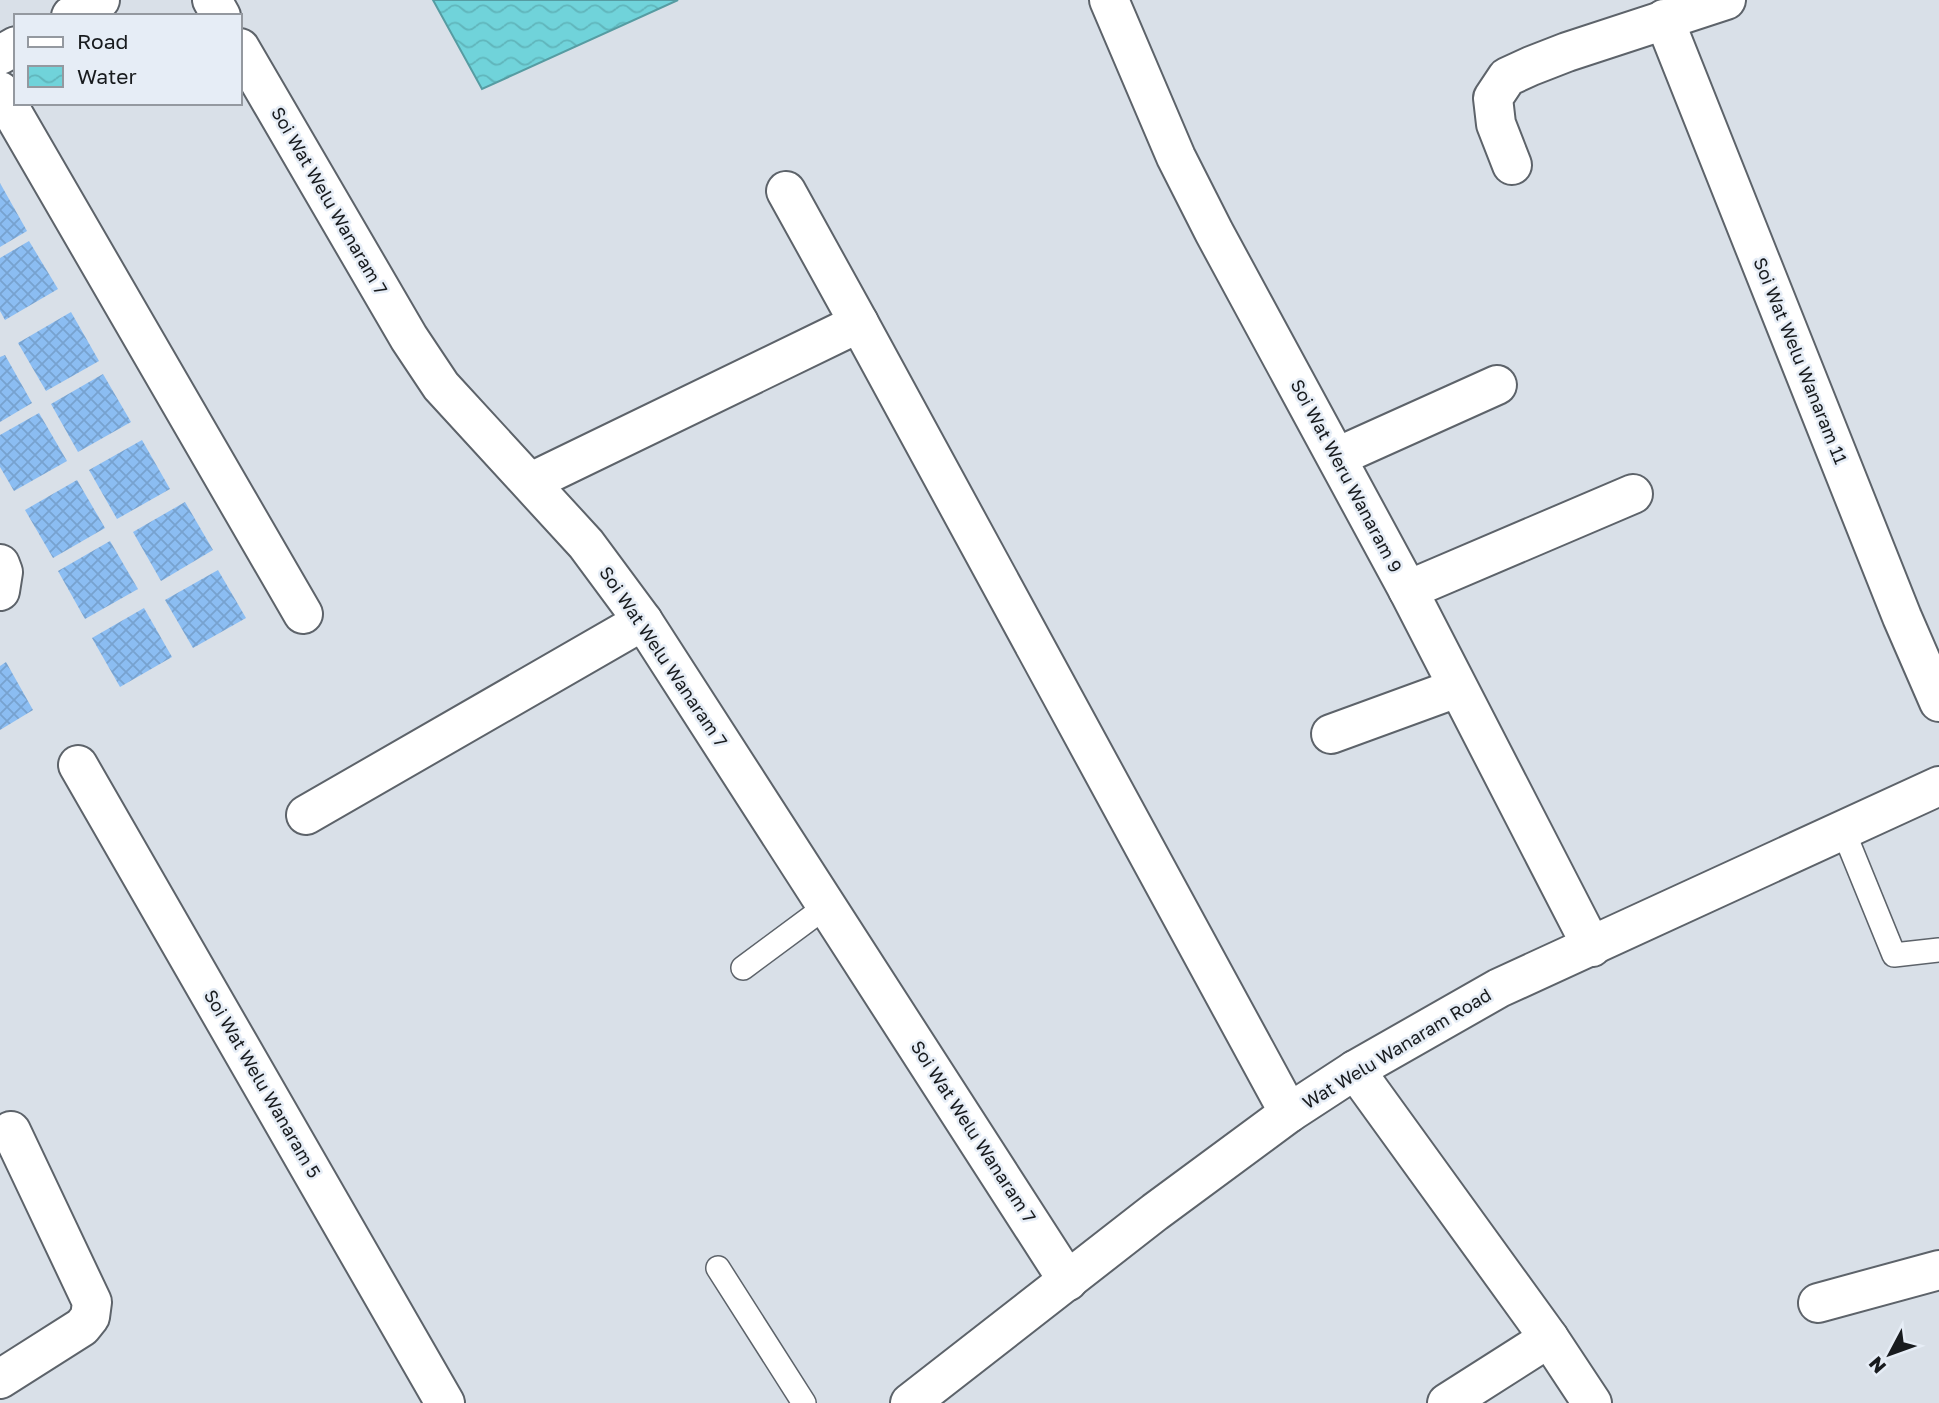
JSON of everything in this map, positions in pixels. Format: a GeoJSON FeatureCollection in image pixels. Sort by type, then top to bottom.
{"type":"FeatureCollection","features":[{"type":"Feature","properties":{"kind":"street"},"geometry":{"type":"LineString","coordinates":[[75,14],[100,0]]}},
{"type":"Feature","properties":{"kind":"street","name":"Soi Wat Weru Wanaram 9"},"geometry":{"type":"LineString","coordinates":[[1109,0],[1186,178],[1408,590],[1592,947]]}},
{"type":"Feature","properties":{"kind":"street"},"geometry":{"type":"LineString","coordinates":[[1512,165],[1496,124],[1493,98],[1507,78],[1531,65],[1726,0]]}},
{"type":"Feature","properties":{"kind":"street","name":"Soi Wat Welu Wanaram 11"},"geometry":{"type":"LineString","coordinates":[[1664,19],[1902,617],[1939,702]]}},
{"type":"Feature","properties":{"kind":"street","name":"Soi Wat Welu Wanaram 7"},"geometry":{"type":"LineString","coordinates":[[242,51],[409,338],[441,386],[586,544],[643,621],[1068,1281]]}},
{"type":"Feature","properties":{"kind":"street"},"geometry":{"type":"LineString","coordinates":[[0,91],[303,614]]}},
{"type":"Feature","properties":{"kind":"street"},"geometry":{"type":"LineString","coordinates":[[786,191],[1289,1113]]}},
{"type":"Feature","properties":{"kind":"street"},"geometry":{"type":"LineString","coordinates":[[531,482],[859,323]]}},
{"type":"Feature","properties":{"kind":"street"},"geometry":{"type":"LineString","coordinates":[[1337,457],[1497,385]]}},
{"type":"Feature","properties":{"kind":"street"},"geometry":{"type":"LineString","coordinates":[[1408,590],[1633,494]]}},
{"type":"Feature","properties":{"kind":"street"},"geometry":{"type":"LineString","coordinates":[[0,564],[3,572],[0,591]]}},
{"type":"Feature","properties":{"kind":"street"},"geometry":{"type":"LineString","coordinates":[[306,815],[643,621]]}},
{"type":"Feature","properties":{"kind":"street"},"geometry":{"type":"LineString","coordinates":[[1331,734],[1457,688]]}},
{"type":"Feature","properties":{"kind":"street","name":"Soi Wat Welu Wanaram 5"},"geometry":{"type":"LineString","coordinates":[[78,765],[445,1403]]}},
{"type":"Feature","properties":{"kind":"street","name":"Wat Welu Wanaram Road"},"geometry":{"type":"LineString","coordinates":[[910,1403],[1155,1212],[1289,1113],[1355,1070],[1499,988],[1939,786]]}},
{"type":"Feature","properties":{"kind":"street"},"geometry":{"type":"LineString","coordinates":[[1355,1070],[1549,1338],[1592,1403]]}},
{"type":"Feature","properties":{"kind":"street"},"geometry":{"type":"LineString","coordinates":[[0,1379],[82,1327],[90,1317],[92,1302],[11,1131]]}},
{"type":"Feature","properties":{"kind":"street"},"geometry":{"type":"LineString","coordinates":[[1818,1303],[1939,1269]]}},
{"type":"Feature","properties":{"kind":"street"},"geometry":{"type":"LineString","coordinates":[[1447,1403],[1549,1338]]}},
{"type":"Feature","properties":{"kind":"lane"},"geometry":{"type":"LineString","coordinates":[[1843,830],[1894,955],[1939,950]]}},
{"type":"Feature","properties":{"kind":"lane"},"geometry":{"type":"LineString","coordinates":[[743,968],[828,905]]}},
{"type":"Feature","properties":{"kind":"lane"},"geometry":{"type":"LineString","coordinates":[[718,1268],[804,1403]]}},
{"type":"Feature","properties":{"kind":"water"},"geometry":{"type":"Polygon","coordinates":[[[433,0],[678,0],[482,89],[433,0]]]}},
{"type":"Feature","properties":{"kind":"building"},"geometry":{"type":"Polygon","coordinates":[[[0,183],[27,231],[0,247],[0,183]]]}},
{"type":"Feature","properties":{"kind":"building"},"geometry":{"type":"Polygon","coordinates":[[[29,241],[58,289],[5,320],[0,311],[0,258],[29,241]]]}},
{"type":"Feature","properties":{"kind":"building"},"geometry":{"type":"Polygon","coordinates":[[[71,312],[99,361],[46,391],[18,343],[71,312]]]}},
{"type":"Feature","properties":{"kind":"building"},"geometry":{"type":"Polygon","coordinates":[[[5,355],[32,403],[0,422],[0,357],[5,355]]]}},
{"type":"Feature","properties":{"kind":"building"},"geometry":{"type":"Polygon","coordinates":[[[103,374],[131,422],[78,452],[51,404],[103,374]]]}},
{"type":"Feature","properties":{"kind":"building"},"geometry":{"type":"Polygon","coordinates":[[[39,413],[67,461],[14,491],[0,467],[0,435],[39,413]]]}},
{"type":"Feature","properties":{"kind":"building"},"geometry":{"type":"Polygon","coordinates":[[[142,440],[170,489],[117,519],[89,470],[142,440]]]}},
{"type":"Feature","properties":{"kind":"building"},"geometry":{"type":"Polygon","coordinates":[[[77,480],[105,528],[53,558],[25,510],[77,480]]]}},
{"type":"Feature","properties":{"kind":"building"},"geometry":{"type":"Polygon","coordinates":[[[185,502],[213,550],[161,581],[133,532],[185,502]]]}},
{"type":"Feature","properties":{"kind":"building"},"geometry":{"type":"Polygon","coordinates":[[[110,541],[138,589],[85,619],[58,571],[110,541]]]}},
{"type":"Feature","properties":{"kind":"building"},"geometry":{"type":"Polygon","coordinates":[[[218,570],[246,618],[193,648],[165,600],[218,570]]]}},
{"type":"Feature","properties":{"kind":"building"},"geometry":{"type":"Polygon","coordinates":[[[144,608],[172,657],[120,687],[92,638],[144,608]]]}},
{"type":"Feature","properties":{"kind":"building"},"geometry":{"type":"Polygon","coordinates":[[[6,662],[33,710],[0,730],[0,666],[6,662]]]}}]}
